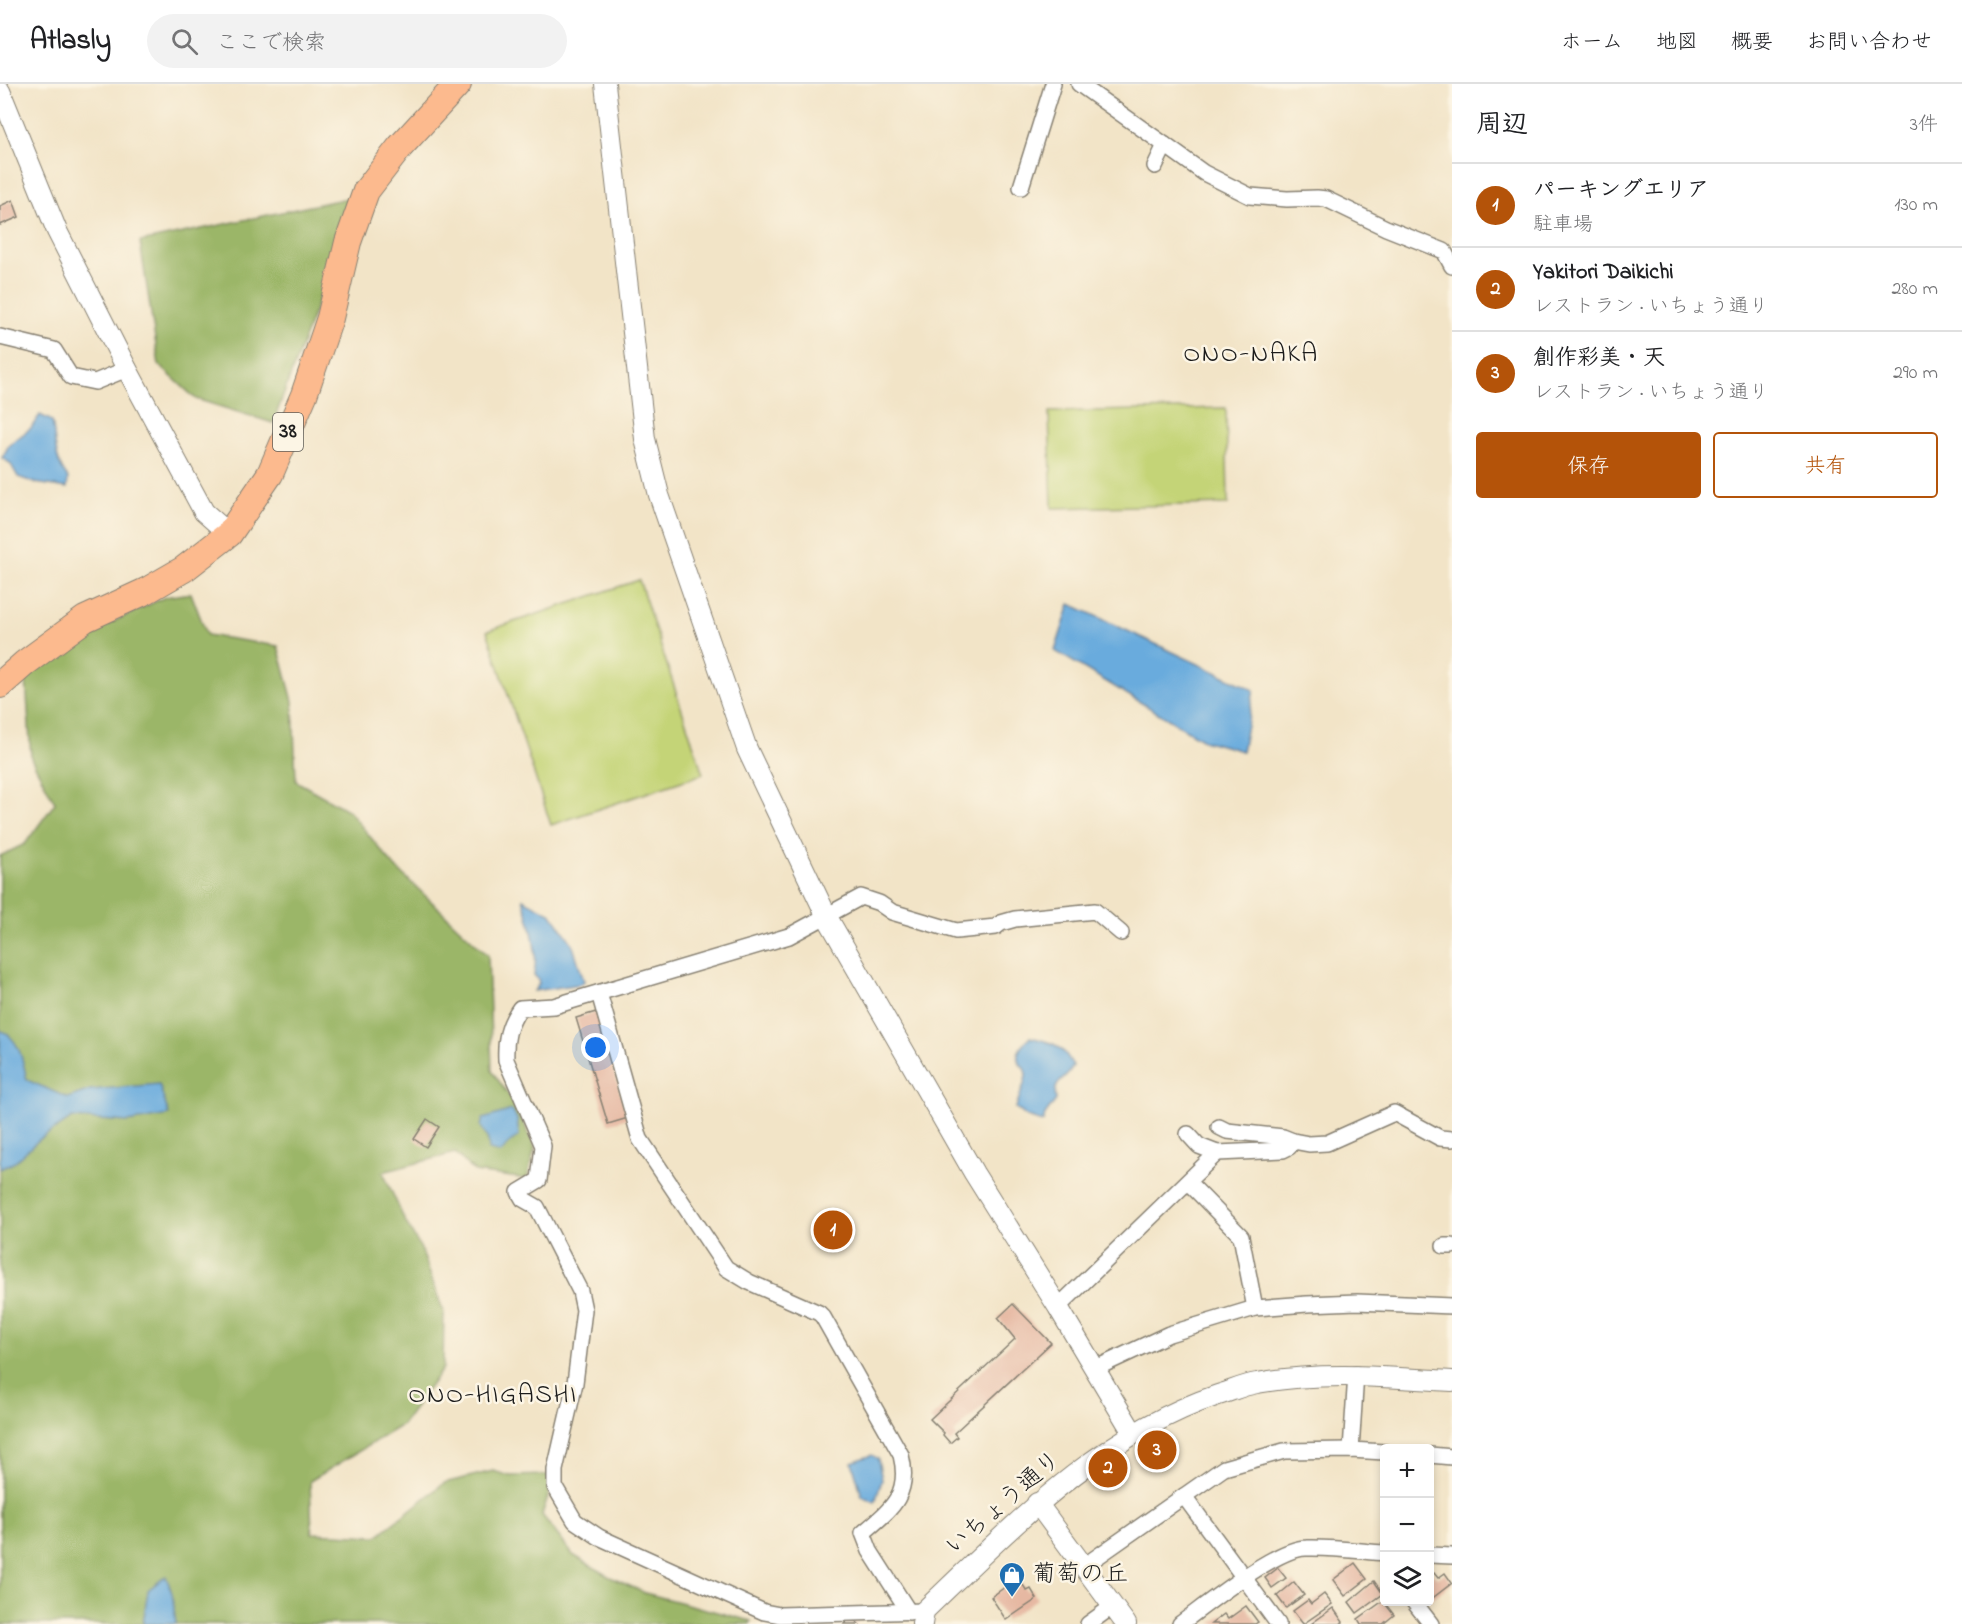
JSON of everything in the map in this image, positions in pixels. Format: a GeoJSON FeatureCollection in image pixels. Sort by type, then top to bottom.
{"type":"FeatureCollection","features":[{"type":"Feature","properties":{"kind":"main road","name":"38"},"geometry":{"type":"LineString","coordinates":[[0,685],[25,663],[85,619],[146,591],[184,569],[229,534],[270,474],[303,395],[330,318],[348,242],[366,191],[400,147],[458,84]]}},
{"type":"Feature","properties":{"kind":"street"},"geometry":{"type":"LineString","coordinates":[[605,84],[645,439],[659,495],[747,749],[827,917],[974,1173],[1133,1433]]}},
{"type":"Feature","properties":{"kind":"street"},"geometry":{"type":"LineString","coordinates":[[1021,187],[1053,84]]}},
{"type":"Feature","properties":{"kind":"street"},"geometry":{"type":"LineString","coordinates":[[1079,84],[1204,173],[1250,196],[1326,200],[1386,228],[1444,251],[1452,266]]}},
{"type":"Feature","properties":{"kind":"street"},"geometry":{"type":"LineString","coordinates":[[0,91],[57,231],[127,369],[204,512],[229,534]]}},
{"type":"Feature","properties":{"kind":"street"},"geometry":{"type":"LineString","coordinates":[[1155,166],[1166,145]]}},
{"type":"Feature","properties":{"kind":"street"},"geometry":{"type":"LineString","coordinates":[[0,337],[54,350],[71,377],[95,382],[127,369]]}},
{"type":"Feature","properties":{"kind":"street"},"geometry":{"type":"LineString","coordinates":[[918,1616],[780,1615],[764,1612],[599,1537],[575,1521],[555,1487],[555,1470],[575,1383],[584,1310],[580,1292],[537,1207],[523,1198],[519,1192],[539,1180],[543,1146],[506,1060],[505,1045],[512,1020],[520,1008],[554,1006],[789,936],[861,897],[879,903],[892,912],[956,931],[996,927],[1015,919],[1095,911],[1121,933]]}},
{"type":"Feature","properties":{"kind":"street"},"geometry":{"type":"LineString","coordinates":[[599,993],[640,1139],[726,1268],[748,1282],[819,1313],[823,1317],[901,1455],[904,1474],[901,1492],[891,1509],[863,1533],[870,1551],[918,1616]]}},
{"type":"Feature","properties":{"kind":"street"},"geometry":{"type":"LineString","coordinates":[[1219,1127],[1227,1131],[1283,1137],[1310,1144],[1327,1143],[1394,1113],[1440,1138],[1452,1139]]}},
{"type":"Feature","properties":{"kind":"street"},"geometry":{"type":"LineString","coordinates":[[1188,1134],[1199,1146],[1217,1153],[1283,1150],[1293,1141]]}},
{"type":"Feature","properties":{"kind":"street"},"geometry":{"type":"LineString","coordinates":[[1058,1307],[1217,1153]]}},
{"type":"Feature","properties":{"kind":"street"},"geometry":{"type":"LineString","coordinates":[[1188,1182],[1241,1236],[1255,1308]]}},
{"type":"Feature","properties":{"kind":"street"},"geometry":{"type":"LineString","coordinates":[[1094,1368],[1168,1334],[1255,1308],[1357,1302],[1452,1306]]}},
{"type":"Feature","properties":{"kind":"street"},"geometry":{"type":"LineString","coordinates":[[1351,1450],[1356,1374]]}},
{"type":"Feature","properties":{"kind":"street","name":"いちょう通り"},"geometry":{"type":"LineString","coordinates":[[918,1616],[1037,1503],[1133,1433],[1191,1404],[1256,1383],[1328,1375],[1356,1374],[1452,1381]]}},
{"type":"Feature","properties":{"kind":"street"},"geometry":{"type":"LineString","coordinates":[[1084,1566],[1224,1468],[1284,1451],[1380,1452]]}},
{"type":"Feature","properties":{"kind":"street"},"geometry":{"type":"LineString","coordinates":[[1434,1455],[1452,1457]]}},
{"type":"Feature","properties":{"kind":"street"},"geometry":{"type":"LineString","coordinates":[[1184,1496],[1278,1624]]}},
{"type":"Feature","properties":{"kind":"street"},"geometry":{"type":"LineString","coordinates":[[1037,1503],[1126,1624]]}},
{"type":"Feature","properties":{"kind":"street"},"geometry":{"type":"LineString","coordinates":[[1180,1624],[1244,1578],[1283,1554],[1304,1547],[1380,1553]]}},
{"type":"Feature","properties":{"kind":"street"},"geometry":{"type":"LineString","coordinates":[[1434,1555],[1452,1556]]}},
{"type":"Feature","properties":{"kind":"street"},"geometry":{"type":"LineString","coordinates":[[1088,1624],[1113,1606]]}},
{"type":"Feature","properties":{"kind":"street"},"geometry":{"type":"LineString","coordinates":[[1417,1606],[1431,1624]]}},
{"type":"Feature","properties":{"kind":"green space"},"geometry":{"type":"Polygon","coordinates":[[[357,196],[273,423],[196,399],[159,365],[140,242],[357,196]]]}},
{"type":"Feature","properties":{"kind":"green space"},"geometry":{"type":"Polygon","coordinates":[[[1226,408],[1228,504],[1052,508],[1049,412],[1226,408]]]}},
{"type":"Feature","properties":{"kind":"green space"},"geometry":{"type":"Polygon","coordinates":[[[639,580],[703,774],[551,825],[487,631],[639,580]]]}},
{"type":"Feature","properties":{"kind":"green space"},"geometry":{"type":"Polygon","coordinates":[[[191,593],[207,635],[278,646],[293,701],[296,781],[349,811],[395,867],[488,955],[492,1071],[517,1107],[535,1148],[527,1179],[475,1172],[455,1153],[383,1172],[404,1219],[421,1249],[444,1313],[443,1368],[402,1425],[310,1481],[312,1533],[377,1536],[444,1483],[493,1471],[510,1476],[550,1475],[549,1493],[542,1515],[573,1555],[608,1576],[645,1593],[751,1621],[750,1624],[0,1624],[0,856],[25,844],[55,803],[31,758],[26,679],[44,660],[100,628],[165,597],[191,593]]]}},
{"type":"Feature","properties":{"kind":"water"},"geometry":{"type":"Polygon","coordinates":[[[40,415],[52,421],[58,458],[68,478],[67,488],[35,483],[18,477],[10,463],[2,458],[9,445],[31,428],[40,415]]]}},
{"type":"Feature","properties":{"kind":"water"},"geometry":{"type":"Polygon","coordinates":[[[1070,604],[1254,690],[1242,751],[1203,740],[1055,651],[1070,604]]]}},
{"type":"Feature","properties":{"kind":"water"},"geometry":{"type":"Polygon","coordinates":[[[523,899],[552,914],[572,943],[584,981],[581,984],[534,991],[539,984],[534,975],[535,946],[523,899]]]}},
{"type":"Feature","properties":{"kind":"water"},"geometry":{"type":"Polygon","coordinates":[[[0,1030],[7,1034],[16,1045],[22,1058],[27,1080],[68,1098],[90,1090],[159,1084],[169,1115],[128,1122],[72,1118],[40,1139],[13,1163],[0,1169],[0,1030]]]}},
{"type":"Feature","properties":{"kind":"water"},"geometry":{"type":"Polygon","coordinates":[[[1030,1037],[1061,1049],[1073,1066],[1058,1084],[1055,1093],[1056,1100],[1045,1115],[1043,1122],[1027,1117],[1016,1108],[1026,1075],[1018,1055],[1020,1048],[1030,1037]]]}},
{"type":"Feature","properties":{"kind":"water"},"geometry":{"type":"Polygon","coordinates":[[[512,1110],[517,1119],[519,1136],[510,1142],[501,1153],[489,1150],[488,1140],[481,1126],[483,1119],[512,1110]]]}},
{"type":"Feature","properties":{"kind":"water"},"geometry":{"type":"Polygon","coordinates":[[[872,1455],[878,1459],[882,1480],[875,1502],[862,1496],[852,1462],[872,1455]]]}},
{"type":"Feature","properties":{"kind":"water"},"geometry":{"type":"Polygon","coordinates":[[[166,1576],[172,1593],[176,1624],[143,1624],[148,1590],[166,1576]]]}},
{"type":"Feature","properties":{"kind":"building"},"geometry":{"type":"Polygon","coordinates":[[[13,200],[19,217],[0,225],[0,206],[13,200]]]}},
{"type":"Feature","properties":{"kind":"building"},"geometry":{"type":"Polygon","coordinates":[[[596,1012],[628,1118],[608,1124],[576,1018],[596,1012]]]}},
{"type":"Feature","properties":{"kind":"building"},"geometry":{"type":"Polygon","coordinates":[[[427,1119],[439,1127],[426,1147],[414,1139],[427,1119]]]}},
{"type":"Feature","properties":{"kind":"building"},"geometry":{"type":"Polygon","coordinates":[[[1013,1304],[1051,1343],[954,1433],[957,1437],[950,1443],[930,1419],[1015,1339],[998,1318],[1013,1304]]]}},
{"type":"Feature","properties":{"kind":"building"},"geometry":{"type":"Polygon","coordinates":[[[1355,1563],[1367,1579],[1345,1596],[1333,1580],[1355,1563]]]}},
{"type":"Feature","properties":{"kind":"building"},"geometry":{"type":"Polygon","coordinates":[[[1278,1568],[1286,1578],[1272,1588],[1265,1578],[1278,1568]]]}},
{"type":"Feature","properties":{"kind":"building"},"geometry":{"type":"Polygon","coordinates":[[[1434,1573],[1438,1578],[1445,1573],[1452,1583],[1434,1597],[1434,1573]]]}},
{"type":"Feature","properties":{"kind":"building"},"geometry":{"type":"Polygon","coordinates":[[[1018,1578],[1027,1591],[1031,1589],[1037,1599],[1006,1620],[991,1597],[1018,1578]]]}},
{"type":"Feature","properties":{"kind":"building"},"geometry":{"type":"Polygon","coordinates":[[[1374,1581],[1380,1590],[1380,1596],[1357,1613],[1349,1602],[1374,1581]]]}},
{"type":"Feature","properties":{"kind":"building"},"geometry":{"type":"Polygon","coordinates":[[[1294,1582],[1304,1595],[1286,1608],[1277,1596],[1294,1582]]]}},
{"type":"Feature","properties":{"kind":"building"},"geometry":{"type":"Polygon","coordinates":[[[1324,1594],[1332,1604],[1303,1624],[1293,1611],[1308,1600],[1311,1604],[1324,1594]]]}},
{"type":"Feature","properties":{"kind":"building"},"geometry":{"type":"Polygon","coordinates":[[[1380,1603],[1380,1606],[1387,1606],[1394,1615],[1383,1624],[1361,1624],[1358,1619],[1380,1603]]]}},
{"type":"Feature","properties":{"kind":"building"},"geometry":{"type":"Polygon","coordinates":[[[1246,1606],[1258,1622],[1255,1624],[1211,1624],[1224,1614],[1228,1619],[1246,1606]]]}},
{"type":"Feature","properties":{"kind":"building"},"geometry":{"type":"Polygon","coordinates":[[[1333,1608],[1343,1622],[1340,1624],[1311,1624],[1333,1608]]]}},
{"type":"Feature","properties":{"kind":"building"},"geometry":{"type":"Polygon","coordinates":[[[850,1617],[859,1624],[844,1624],[850,1617]]]}},
{"type":"Feature","properties":{"kind":"place","name":"パーキングエリア"},"geometry":{"type":"Point","coordinates":[833,1230]}},
{"type":"Feature","properties":{"kind":"place","name":"創作彩美・天"},"geometry":{"type":"Point","coordinates":[1157,1450]}},
{"type":"Feature","properties":{"kind":"place","name":"Yakitori Daikichi"},"geometry":{"type":"Point","coordinates":[1108,1468]}},
{"type":"Feature","properties":{"kind":"place","name":"葡萄の丘"},"geometry":{"type":"Point","coordinates":[1012,1598]}},
{"type":"Feature","properties":{"kind":"district","name":"ONO-NAKA"},"geometry":{"type":"Point","coordinates":[1251,355]}},
{"type":"Feature","properties":{"kind":"district","name":"ONO-HIGASHI"},"geometry":{"type":"Point","coordinates":[493,1396]}}]}
